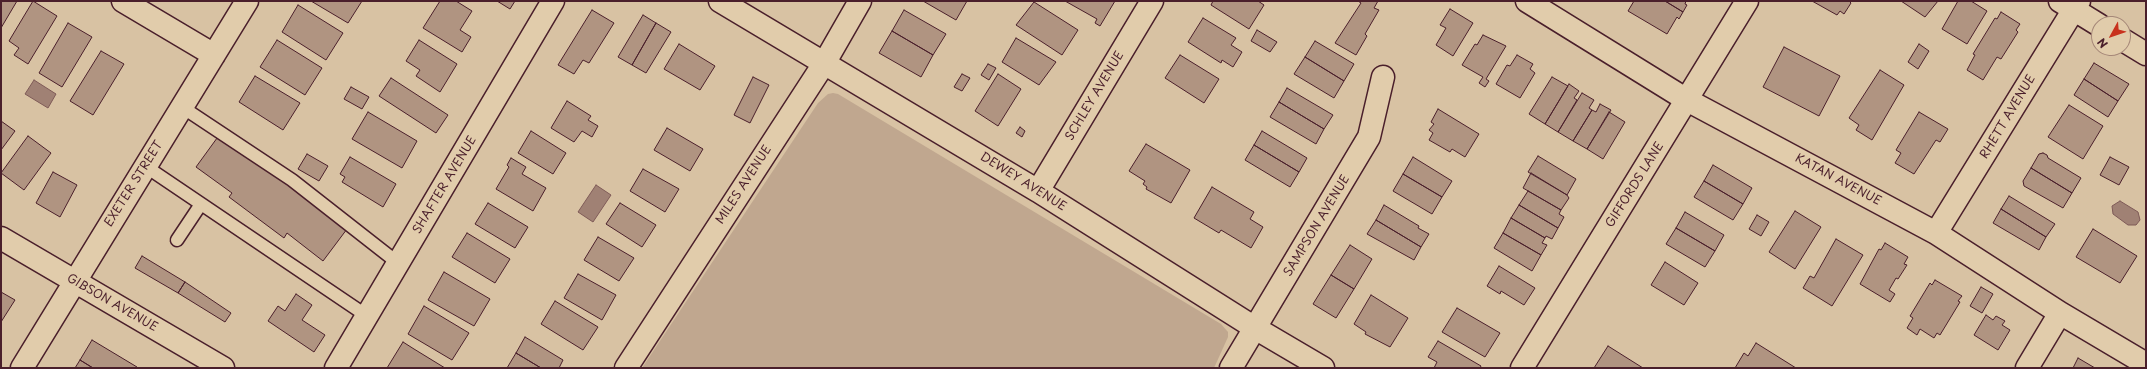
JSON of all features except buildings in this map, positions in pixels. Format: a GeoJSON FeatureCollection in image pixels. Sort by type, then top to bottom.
{"type":"FeatureCollection","features":[{"type":"Feature","properties":{"kind":"street"},"geometry":{"type":"LineString","coordinates":[[123,1],[214,54]]}},
{"type":"Feature","properties":{"kind":"street","name":"EXETER STREET"},"geometry":{"type":"LineString","coordinates":[[22,368],[247,1]]}},
{"type":"Feature","properties":{"kind":"street","name":"SHAFTER AVENUE"},"geometry":{"type":"LineString","coordinates":[[336,368],[553,1]]}},
{"type":"Feature","properties":{"kind":"street","name":"DEWEY AVENUE"},"geometry":{"type":"LineString","coordinates":[[720,1],[825,62],[1038,191],[1256,328],[1323,368]]}},
{"type":"Feature","properties":{"kind":"street","name":"MILES AVENUE"},"geometry":{"type":"LineString","coordinates":[[626,368],[825,62],[860,1]]}},
{"type":"Feature","properties":{"kind":"street","name":"SCHLEY AVENUE"},"geometry":{"type":"LineString","coordinates":[[1038,191],[1152,1]]}},
{"type":"Feature","properties":{"kind":"street","name":"KATAN AVENUE"},"geometry":{"type":"LineString","coordinates":[[1527,1],[1687,100],[1936,233],[2060,313],[2146,364]]}},
{"type":"Feature","properties":{"kind":"street","name":"GIFFORDS LANE"},"geometry":{"type":"LineString","coordinates":[[1522,368],[1747,1]]}},
{"type":"Feature","properties":{"kind":"street"},"geometry":{"type":"LineString","coordinates":[[2071,4],[2091,19]]}},
{"type":"Feature","properties":{"kind":"street","name":"RHETT AVENUE"},"geometry":{"type":"LineString","coordinates":[[1936,233],[2071,4]]}},
{"type":"Feature","properties":{"kind":"street"},"geometry":{"type":"LineString","coordinates":[[2131,45],[2146,54]]}},
{"type":"Feature","properties":{"kind":"street","name":"SAMPSON AVENUE"},"geometry":{"type":"LineString","coordinates":[[1232,368],[1370,137],[1383,77]]}},
{"type":"Feature","properties":{"kind":"street","name":"GIBSON AVENUE"},"geometry":{"type":"LineString","coordinates":[[1,238],[223,368]]}},
{"type":"Feature","properties":{"kind":"street"},"geometry":{"type":"LineString","coordinates":[[2027,368],[2060,313]]}},
{"type":"Feature","properties":{"kind":"lane"},"geometry":{"type":"LineString","coordinates":[[182,106],[292,180],[398,263]]}},
{"type":"Feature","properties":{"kind":"lane"},"geometry":{"type":"LineString","coordinates":[[145,166],[367,316]]}},
{"type":"Feature","properties":{"kind":"lane"},"geometry":{"type":"LineString","coordinates":[[177,240],[201,204]]}},
{"type":"Feature","properties":{"kind":"shaded area"},"geometry":{"type":"Polygon","coordinates":[[[34,80],[56,94],[48,108],[25,94],[34,80]]]}},
{"type":"Feature","properties":{"kind":"shaded area"},"geometry":{"type":"Polygon","coordinates":[[[828,94],[838,94],[1221,324],[1228,332],[1228,337],[1214,368],[642,368],[818,103],[828,94]]]}},
{"type":"Feature","properties":{"kind":"shaded area"},"geometry":{"type":"Polygon","coordinates":[[[596,185],[611,195],[593,222],[578,212],[596,185]]]}},
{"type":"Feature","properties":{"kind":"shaded area"},"geometry":{"type":"Polygon","coordinates":[[[2120,201],[2138,212],[2140,220],[2136,225],[2128,225],[2113,214],[2112,206],[2120,201]]]}}]}
